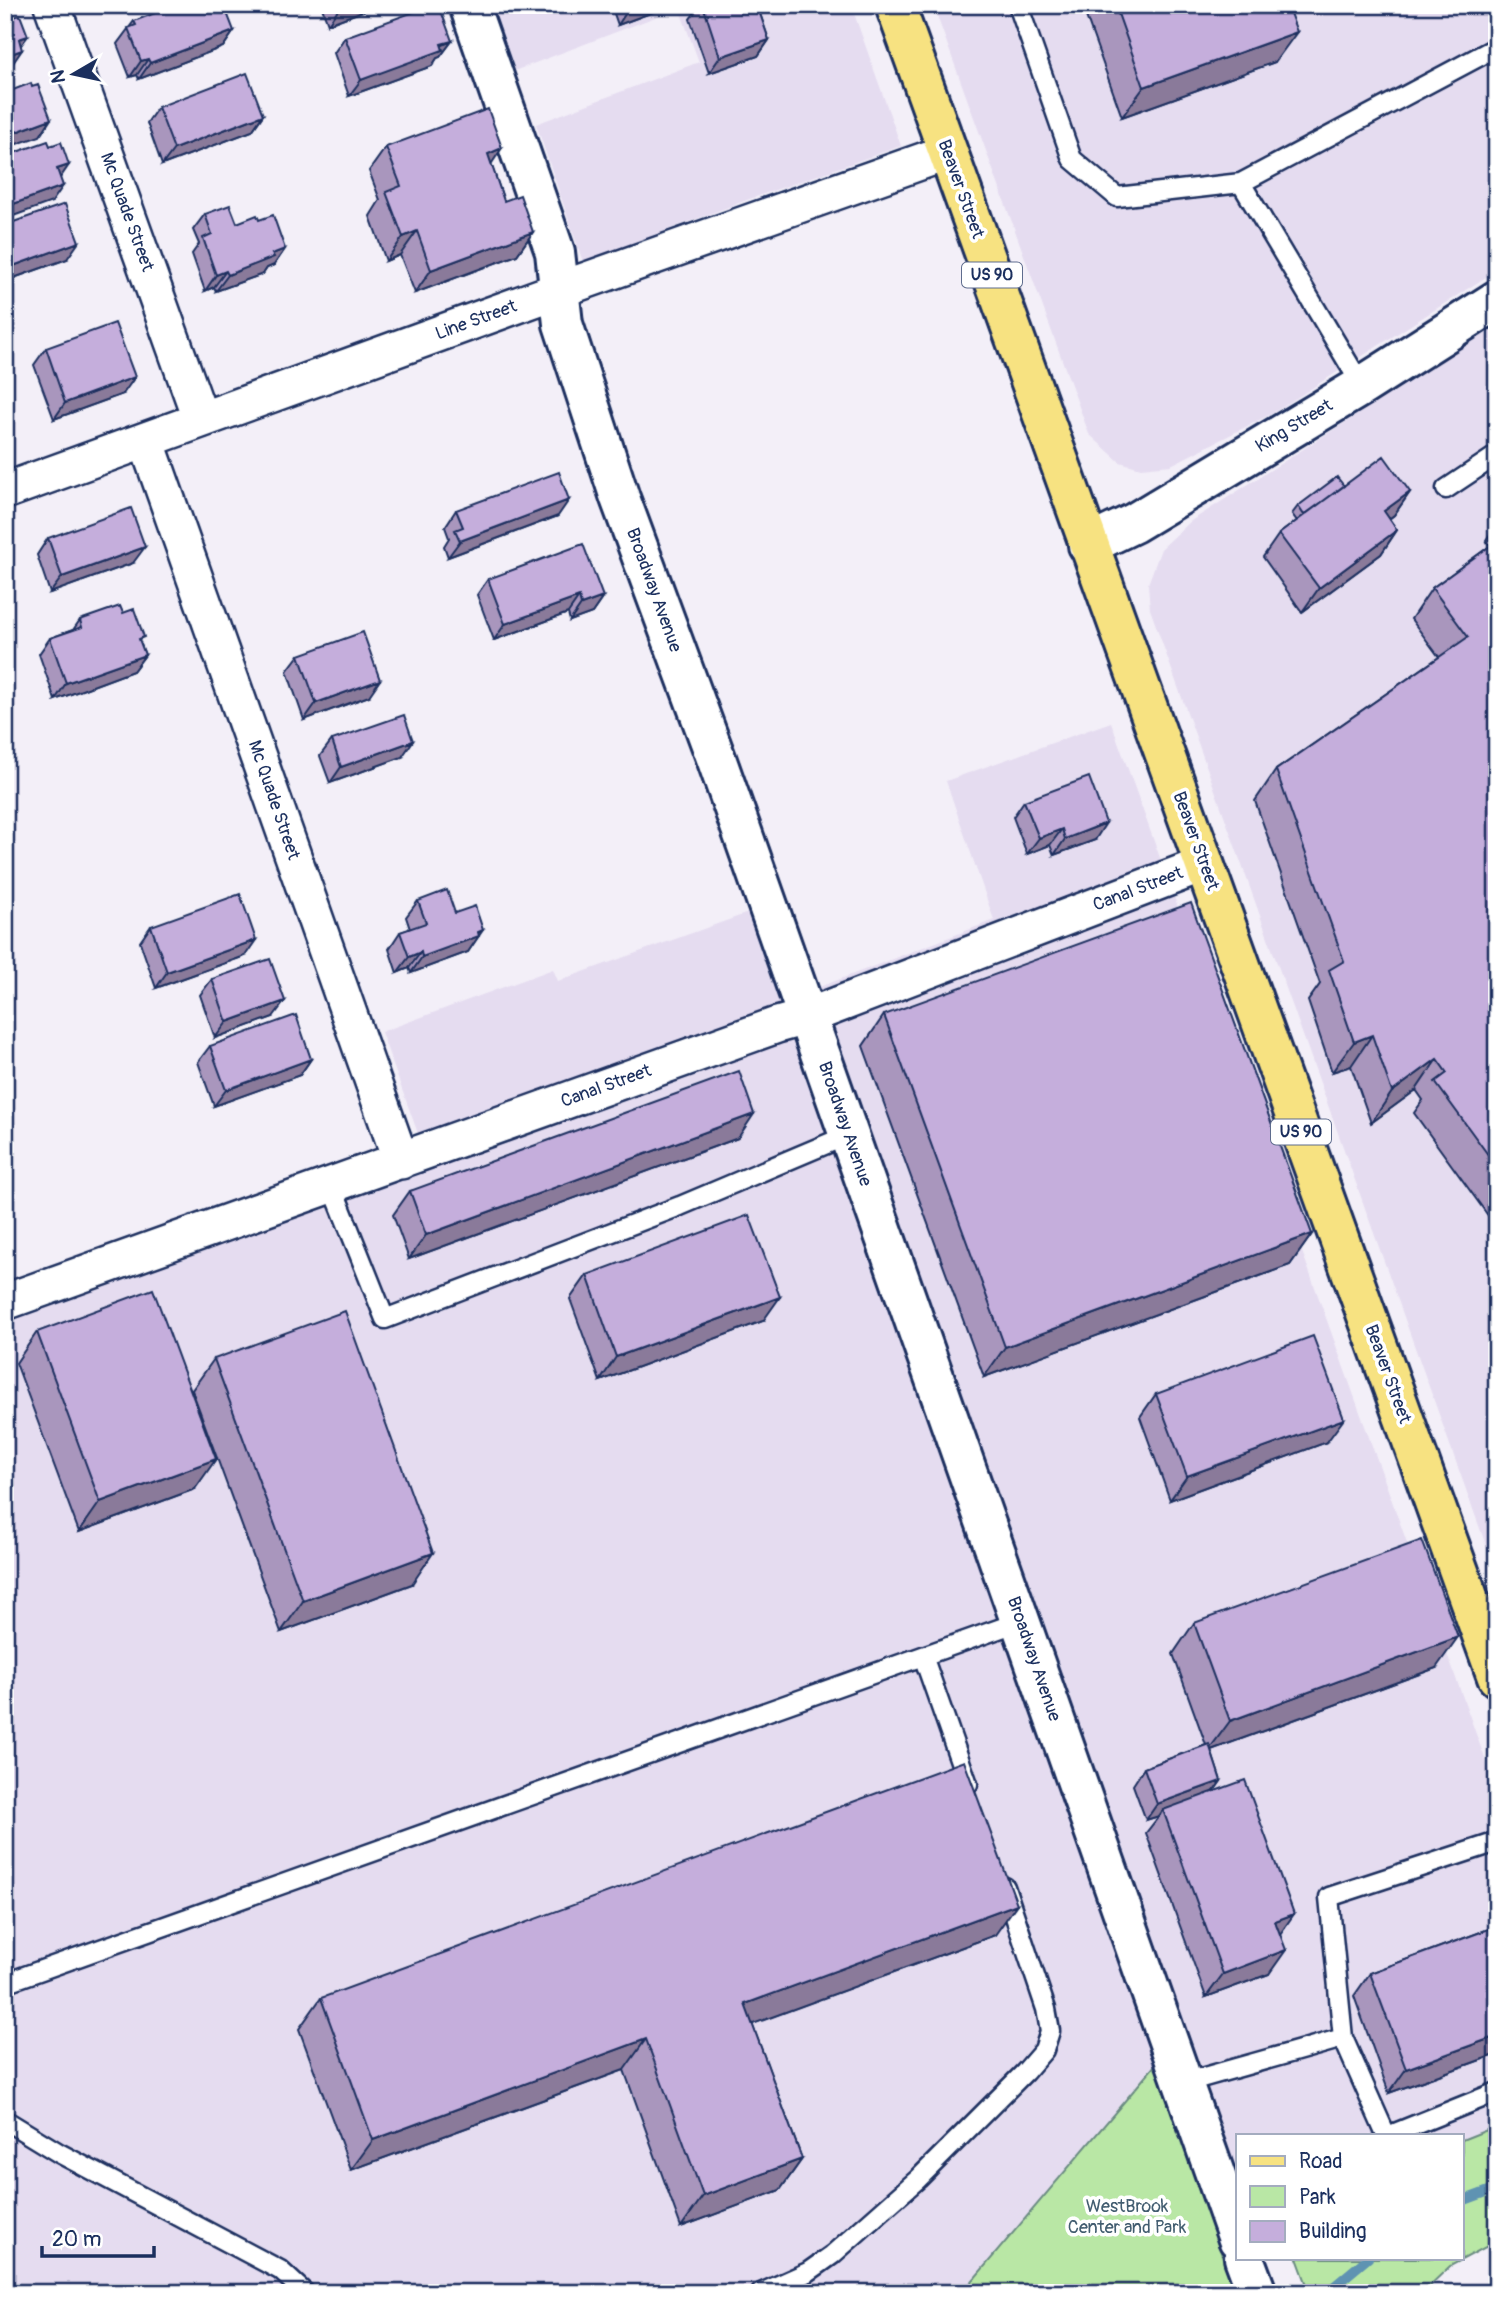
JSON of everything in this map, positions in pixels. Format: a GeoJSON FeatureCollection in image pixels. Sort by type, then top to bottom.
{"type":"FeatureCollection","features":[{"type":"Feature","properties":{"kind":"main road","name":"Beaver Street"},"geometry":{"type":"LineString","coordinates":[[895,5],[1497,1676]]}},
{"type":"Feature","properties":{"kind":"street","name":"Mc Quade Street"},"geometry":{"type":"LineString","coordinates":[[52,5],[201,420]]}},
{"type":"Feature","properties":{"kind":"street","name":"Broadway Avenue"},"geometry":{"type":"LineString","coordinates":[[469,5],[555,253],[564,324],[620,498],[716,758],[1236,2233]]}},
{"type":"Feature","properties":{"kind":"street","name":"Line Street"},"geometry":{"type":"LineString","coordinates":[[5,491],[948,152]]}},
{"type":"Feature","properties":{"kind":"street","name":"King Street"},"geometry":{"type":"LineString","coordinates":[[1088,545],[1134,523],[1362,386],[1497,300]]}},
{"type":"Feature","properties":{"kind":"street","name":"Mc Quade Street"},"geometry":{"type":"LineString","coordinates":[[146,440],[401,1161]]}},
{"type":"Feature","properties":{"kind":"street","name":"Canal Street"},"geometry":{"type":"LineString","coordinates":[[5,1302],[777,1025],[806,1017],[1205,864]]}},
{"type":"Feature","properties":{"kind":"street"},"geometry":{"type":"LineString","coordinates":[[1245,2260],[1257,2293]]}},
{"type":"Feature","properties":{"kind":"lane"},"geometry":{"type":"LineString","coordinates":[[1018,5],[1072,159],[1117,197],[1241,183],[1497,47]]}},
{"type":"Feature","properties":{"kind":"lane"},"geometry":{"type":"LineString","coordinates":[[1241,183],[1362,386]]}},
{"type":"Feature","properties":{"kind":"lane"},"geometry":{"type":"LineString","coordinates":[[1446,489],[1497,455]]}},
{"type":"Feature","properties":{"kind":"lane"},"geometry":{"type":"LineString","coordinates":[[332,1186],[385,1319],[680,1206],[848,1135]]}},
{"type":"Feature","properties":{"kind":"lane"},"geometry":{"type":"LineString","coordinates":[[5,1983],[1021,1621]]}},
{"type":"Feature","properties":{"kind":"lane"},"geometry":{"type":"LineString","coordinates":[[923,1656],[973,1797]]}},
{"type":"Feature","properties":{"kind":"lane"},"geometry":{"type":"LineString","coordinates":[[1388,2134],[1343,2038],[1329,1897],[1497,1842]]}},
{"type":"Feature","properties":{"kind":"lane"},"geometry":{"type":"LineString","coordinates":[[761,2293],[808,2272],[832,2255],[918,2179],[1044,2050],[1049,2031],[1046,2009],[1001,1875]]}},
{"type":"Feature","properties":{"kind":"lane"},"geometry":{"type":"LineString","coordinates":[[1183,2083],[1343,2038]]}},
{"type":"Feature","properties":{"kind":"lane"},"geometry":{"type":"LineString","coordinates":[[1391,2134],[1497,2092]]}},
{"type":"Feature","properties":{"kind":"lane"},"geometry":{"type":"LineString","coordinates":[[5,2120],[60,2153],[280,2270],[305,2293]]}},
{"type":"Feature","properties":{"kind":"shaded area"},"geometry":{"type":"Polygon","coordinates":[[[491,5],[851,5],[901,146],[583,262],[536,124],[699,62],[679,8],[514,71],[491,5]]]}},
{"type":"Feature","properties":{"kind":"shaded area"},"geometry":{"type":"Polygon","coordinates":[[[933,5],[1497,5],[1497,270],[1273,413],[1171,465],[1141,468],[1120,462],[1089,434],[933,5]]]}},
{"type":"Feature","properties":{"kind":"shaded area"},"geometry":{"type":"Polygon","coordinates":[[[1497,325],[1497,1576],[1150,609],[1148,584],[1161,549],[1191,521],[1497,325]]]}},
{"type":"Feature","properties":{"kind":"shaded area"},"geometry":{"type":"Polygon","coordinates":[[[1111,722],[1497,1792],[1497,2126],[1464,2139],[1464,2134],[1236,2134],[1236,2173],[817,988],[994,920],[946,781],[1111,722]]]}},
{"type":"Feature","properties":{"kind":"shaded area"},"geometry":{"type":"Polygon","coordinates":[[[748,913],[1156,2064],[962,2293],[5,2293],[5,1322],[431,1169],[381,1032],[553,969],[558,981],[748,913]]]}},
{"type":"Feature","properties":{"kind":"green space","name":"WestBrook Center and Park"},"geometry":{"type":"Polygon","coordinates":[[[1156,2064],[1235,2293],[962,2293],[1156,2064]]]}},
{"type":"Feature","properties":{"kind":"green space"},"geometry":{"type":"Polygon","coordinates":[[[1497,2126],[1497,2241],[1464,2259],[1464,2139],[1497,2126]]]}},
{"type":"Feature","properties":{"kind":"green space"},"geometry":{"type":"Polygon","coordinates":[[[1298,2260],[1461,2260],[1450,2266],[1422,2293],[1310,2293],[1298,2260]]]}},
{"type":"Feature","properties":{"kind":"building"},"geometry":{"type":"Polygon","coordinates":[[[176,5],[224,5],[234,31],[150,63],[148,59],[141,61],[128,28],[136,25],[134,21],[176,5]]]}},
{"type":"Feature","properties":{"kind":"building"},"geometry":{"type":"Polygon","coordinates":[[[703,5],[757,5],[769,40],[720,57],[703,5]]]}},
{"type":"Feature","properties":{"kind":"building"},"geometry":{"type":"Polygon","coordinates":[[[1115,5],[1287,5],[1297,32],[1144,87],[1115,5]]]}},
{"type":"Feature","properties":{"kind":"building"},"geometry":{"type":"Polygon","coordinates":[[[7,6],[11,18],[20,15],[28,36],[19,39],[22,50],[5,56],[5,7],[7,6]]]}},
{"type":"Feature","properties":{"kind":"building"},"geometry":{"type":"Polygon","coordinates":[[[427,7],[429,12],[440,8],[452,41],[441,44],[443,50],[361,80],[345,37],[427,7]]]}},
{"type":"Feature","properties":{"kind":"building"},"geometry":{"type":"Polygon","coordinates":[[[247,73],[263,115],[174,149],[158,107],[247,73]]]}},
{"type":"Feature","properties":{"kind":"building"},"geometry":{"type":"Polygon","coordinates":[[[31,83],[32,87],[38,85],[51,119],[5,136],[5,93],[31,83]]]}},
{"type":"Feature","properties":{"kind":"building"},"geometry":{"type":"Polygon","coordinates":[[[488,109],[502,148],[488,154],[504,201],[520,195],[533,232],[431,270],[417,231],[403,237],[386,192],[401,186],[386,147],[488,109]]]}},
{"type":"Feature","properties":{"kind":"building"},"geometry":{"type":"Polygon","coordinates":[[[48,141],[50,146],[61,142],[69,165],[57,169],[63,186],[5,207],[5,156],[48,141]]]}},
{"type":"Feature","properties":{"kind":"building"},"geometry":{"type":"Polygon","coordinates":[[[65,204],[79,242],[13,266],[5,244],[5,225],[65,204]]]}},
{"type":"Feature","properties":{"kind":"building"},"geometry":{"type":"Polygon","coordinates":[[[230,205],[237,223],[257,215],[259,220],[273,215],[285,249],[272,254],[274,257],[228,275],[226,271],[216,275],[203,238],[212,234],[205,214],[230,205]]]}},
{"type":"Feature","properties":{"kind":"building"},"geometry":{"type":"Polygon","coordinates":[[[115,323],[135,377],[65,403],[46,348],[115,323]]]}},
{"type":"Feature","properties":{"kind":"building"},"geometry":{"type":"Polygon","coordinates":[[[1384,456],[1410,492],[1384,511],[1397,530],[1319,588],[1279,534],[1384,456]]]}},
{"type":"Feature","properties":{"kind":"building"},"geometry":{"type":"Polygon","coordinates":[[[559,472],[569,500],[460,541],[455,530],[463,527],[456,510],[559,472]]]}},
{"type":"Feature","properties":{"kind":"building"},"geometry":{"type":"Polygon","coordinates":[[[1337,477],[1344,486],[1304,515],[1298,506],[1337,477]]]}},
{"type":"Feature","properties":{"kind":"building"},"geometry":{"type":"Polygon","coordinates":[[[131,508],[145,547],[62,577],[48,538],[131,508]]]}},
{"type":"Feature","properties":{"kind":"building"},"geometry":{"type":"Polygon","coordinates":[[[1497,541],[1497,1167],[1435,1082],[1447,1073],[1437,1059],[1392,1092],[1372,1035],[1354,1042],[1329,970],[1344,961],[1276,770],[1468,637],[1432,588],[1497,541]]]}},
{"type":"Feature","properties":{"kind":"building"},"geometry":{"type":"Polygon","coordinates":[[[583,544],[603,597],[581,605],[579,597],[505,624],[488,579],[583,544]]]}},
{"type":"Feature","properties":{"kind":"building"},"geometry":{"type":"Polygon","coordinates":[[[120,606],[123,613],[134,609],[144,637],[139,639],[145,655],[66,683],[50,638],[82,627],[80,620],[120,606]]]}},
{"type":"Feature","properties":{"kind":"building"},"geometry":{"type":"Polygon","coordinates":[[[363,632],[380,680],[316,703],[299,655],[363,632]]]}},
{"type":"Feature","properties":{"kind":"building"},"geometry":{"type":"Polygon","coordinates":[[[404,715],[413,741],[341,767],[332,740],[404,715]]]}},
{"type":"Feature","properties":{"kind":"building"},"geometry":{"type":"Polygon","coordinates":[[[1089,777],[1106,823],[1065,839],[1062,829],[1039,838],[1024,801],[1089,777]]]}},
{"type":"Feature","properties":{"kind":"building"},"geometry":{"type":"Polygon","coordinates":[[[447,890],[455,913],[475,906],[483,930],[478,932],[479,936],[422,957],[421,952],[409,957],[400,932],[426,923],[418,901],[447,890]]]}},
{"type":"Feature","properties":{"kind":"building"},"geometry":{"type":"Polygon","coordinates":[[[240,894],[256,940],[167,972],[151,926],[240,894]]]}},
{"type":"Feature","properties":{"kind":"building"},"geometry":{"type":"Polygon","coordinates":[[[1191,903],[1312,1234],[1005,1347],[884,1015],[1191,903]]]}},
{"type":"Feature","properties":{"kind":"building"},"geometry":{"type":"Polygon","coordinates":[[[270,959],[285,1001],[227,1022],[212,979],[270,959]]]}},
{"type":"Feature","properties":{"kind":"building"},"geometry":{"type":"Polygon","coordinates":[[[296,1015],[311,1059],[226,1090],[210,1046],[296,1015]]]}},
{"type":"Feature","properties":{"kind":"building"},"geometry":{"type":"Polygon","coordinates":[[[739,1071],[754,1114],[426,1235],[410,1191],[739,1071]]]}},
{"type":"Feature","properties":{"kind":"building"},"geometry":{"type":"Polygon","coordinates":[[[749,1215],[780,1297],[616,1357],[587,1275],[749,1215]]]}},
{"type":"Feature","properties":{"kind":"building"},"geometry":{"type":"Polygon","coordinates":[[[153,1289],[216,1459],[100,1502],[37,1332],[153,1289]]]}},
{"type":"Feature","properties":{"kind":"building"},"geometry":{"type":"Polygon","coordinates":[[[345,1311],[433,1553],[303,1601],[214,1359],[345,1311]]]}},
{"type":"Feature","properties":{"kind":"building"},"geometry":{"type":"Polygon","coordinates":[[[1313,1336],[1344,1419],[1187,1476],[1156,1394],[1313,1336]]]}},
{"type":"Feature","properties":{"kind":"building"},"geometry":{"type":"Polygon","coordinates":[[[1422,1540],[1458,1637],[1230,1721],[1194,1623],[1422,1540]]]}},
{"type":"Feature","properties":{"kind":"building"},"geometry":{"type":"Polygon","coordinates":[[[1209,1744],[1221,1781],[1157,1804],[1144,1768],[1209,1744]]]}},
{"type":"Feature","properties":{"kind":"building"},"geometry":{"type":"Polygon","coordinates":[[[964,1761],[1017,1904],[745,2004],[802,2159],[703,2196],[646,2039],[373,2140],[321,1998],[964,1761]]]}},
{"type":"Feature","properties":{"kind":"building"},"geometry":{"type":"Polygon","coordinates":[[[1245,1780],[1294,1914],[1275,1921],[1286,1950],[1223,1974],[1163,1810],[1245,1780]]]}},
{"type":"Feature","properties":{"kind":"building"},"geometry":{"type":"Polygon","coordinates":[[[1497,1926],[1497,2036],[1406,2069],[1370,1973],[1497,1926]]]}},
{"type":"Feature","properties":{"kind":"waterway"},"geometry":{"type":"LineString","coordinates":[[1464,2200],[1497,2188]]}},
{"type":"Feature","properties":{"kind":"waterway"},"geometry":{"type":"LineString","coordinates":[[1326,2293],[1366,2260]]}}]}
